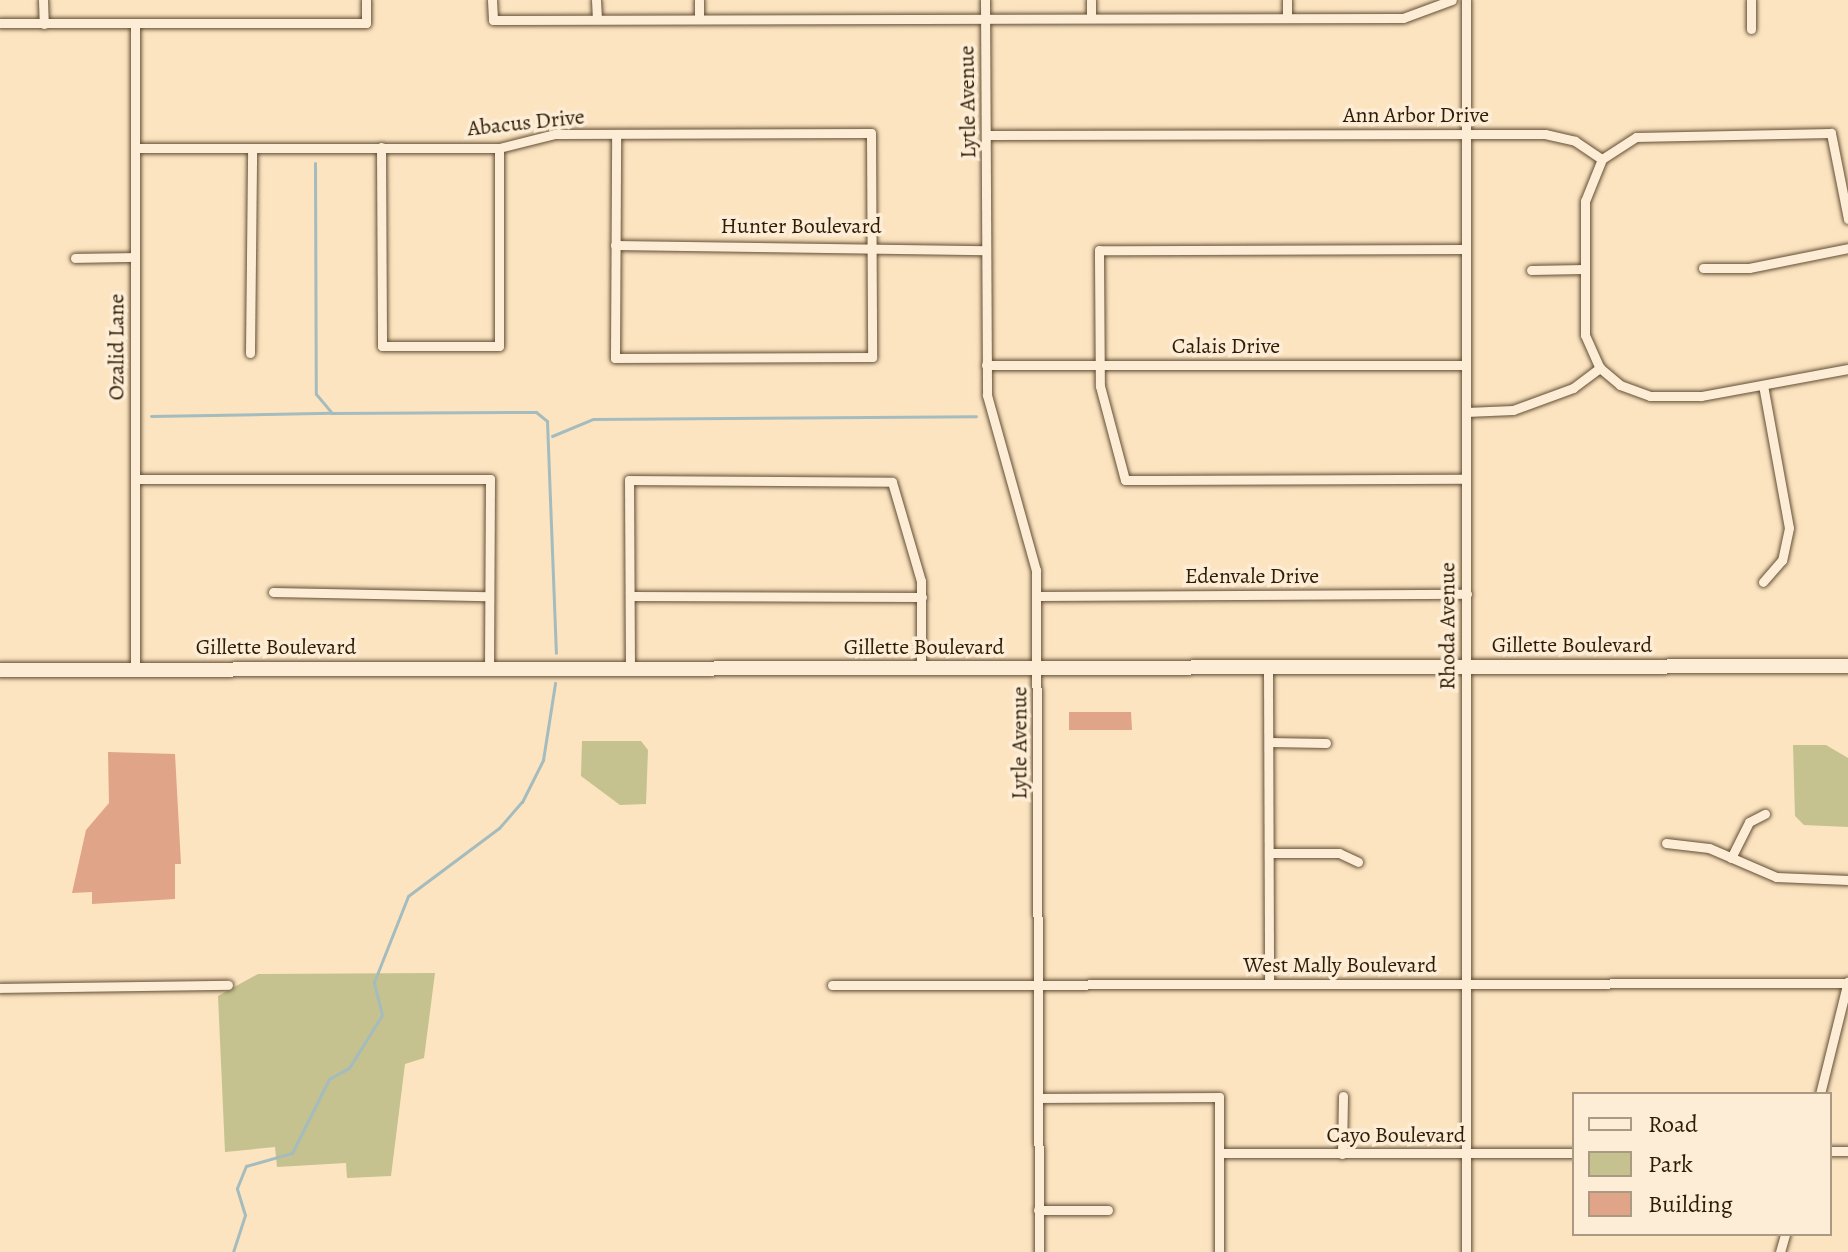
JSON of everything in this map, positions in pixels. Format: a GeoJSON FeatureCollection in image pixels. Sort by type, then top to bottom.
{"type":"FeatureCollection","features":[{"type":"Feature","properties":{"kind":"main road","name":"Gillette Boulevard"},"geometry":{"type":"LineString","coordinates":[[0,670],[1268,670],[1848,666]]}},
{"type":"Feature","properties":{"kind":"street"},"geometry":{"type":"LineString","coordinates":[[43,0],[44,24]]}},
{"type":"Feature","properties":{"kind":"street"},"geometry":{"type":"LineString","coordinates":[[0,23],[366,23],[366,0]]}},
{"type":"Feature","properties":{"kind":"street"},"geometry":{"type":"LineString","coordinates":[[492,0],[493,20],[1403,18],[1452,0]]}},
{"type":"Feature","properties":{"kind":"street"},"geometry":{"type":"LineString","coordinates":[[596,0],[597,19]]}},
{"type":"Feature","properties":{"kind":"street"},"geometry":{"type":"LineString","coordinates":[[699,0],[699,19]]}},
{"type":"Feature","properties":{"kind":"street","name":"Lytle Avenue"},"geometry":{"type":"LineString","coordinates":[[985,0],[986,365],[989,409],[1035,560],[1037,596],[1039,1252]]}},
{"type":"Feature","properties":{"kind":"street"},"geometry":{"type":"LineString","coordinates":[[1091,0],[1091,18]]}},
{"type":"Feature","properties":{"kind":"street"},"geometry":{"type":"LineString","coordinates":[[1287,0],[1287,18]]}},
{"type":"Feature","properties":{"kind":"street","name":"Rhoda Avenue"},"geometry":{"type":"LineString","coordinates":[[1466,0],[1466,1252]]}},
{"type":"Feature","properties":{"kind":"street"},"geometry":{"type":"LineString","coordinates":[[1751,0],[1751,29]]}},
{"type":"Feature","properties":{"kind":"street","name":"Ozalid Lane"},"geometry":{"type":"LineString","coordinates":[[135,24],[135,670]]}},
{"type":"Feature","properties":{"kind":"street","name":"Abacus Drive"},"geometry":{"type":"LineString","coordinates":[[136,148],[499,148],[543,135],[871,133],[872,245]]}},
{"type":"Feature","properties":{"kind":"street"},"geometry":{"type":"LineString","coordinates":[[1848,219],[1831,133],[1652,134],[1621,144],[1602,159],[1586,193],[1584,269],[1585,335],[1600,368],[1620,385],[1650,396],[1701,396],[1848,369]]}},
{"type":"Feature","properties":{"kind":"street"},"geometry":{"type":"LineString","coordinates":[[616,134],[615,358],[872,357],[872,245]]}},
{"type":"Feature","properties":{"kind":"street","name":"Ann Arbor Drive"},"geometry":{"type":"LineString","coordinates":[[987,135],[1560,136],[1602,159]]}},
{"type":"Feature","properties":{"kind":"street"},"geometry":{"type":"LineString","coordinates":[[381,147],[382,346],[499,346],[499,148]]}},
{"type":"Feature","properties":{"kind":"street"},"geometry":{"type":"LineString","coordinates":[[250,353],[252,148]]}},
{"type":"Feature","properties":{"kind":"street","name":"Hunter Boulevard"},"geometry":{"type":"LineString","coordinates":[[615,245],[872,245],[986,250]]}},
{"type":"Feature","properties":{"kind":"street"},"geometry":{"type":"LineString","coordinates":[[1703,268],[1749,268],[1848,248]]}},
{"type":"Feature","properties":{"kind":"street"},"geometry":{"type":"LineString","coordinates":[[1466,249],[1099,250],[1102,403],[1125,480],[1466,479]]}},
{"type":"Feature","properties":{"kind":"street"},"geometry":{"type":"LineString","coordinates":[[75,258],[135,257]]}},
{"type":"Feature","properties":{"kind":"street"},"geometry":{"type":"LineString","coordinates":[[1531,270],[1584,269]]}},
{"type":"Feature","properties":{"kind":"street","name":"Calais Drive"},"geometry":{"type":"LineString","coordinates":[[986,365],[1466,365]]}},
{"type":"Feature","properties":{"kind":"street"},"geometry":{"type":"LineString","coordinates":[[1466,412],[1513,410],[1573,388],[1600,368]]}},
{"type":"Feature","properties":{"kind":"street"},"geometry":{"type":"LineString","coordinates":[[1763,385],[1789,528],[1782,560],[1763,582]]}},
{"type":"Feature","properties":{"kind":"street"},"geometry":{"type":"LineString","coordinates":[[136,479],[490,479],[489,670]]}},
{"type":"Feature","properties":{"kind":"street"},"geometry":{"type":"LineString","coordinates":[[630,670],[629,480],[892,482],[922,597],[921,670]]}},
{"type":"Feature","properties":{"kind":"street"},"geometry":{"type":"LineString","coordinates":[[273,592],[488,596]]}},
{"type":"Feature","properties":{"kind":"street","name":"Edenvale Drive"},"geometry":{"type":"LineString","coordinates":[[1037,596],[1467,594]]}},
{"type":"Feature","properties":{"kind":"street"},"geometry":{"type":"LineString","coordinates":[[630,596],[922,597]]}},
{"type":"Feature","properties":{"kind":"street"},"geometry":{"type":"LineString","coordinates":[[1268,670],[1269,984]]}},
{"type":"Feature","properties":{"kind":"street"},"geometry":{"type":"LineString","coordinates":[[1269,742],[1326,743]]}},
{"type":"Feature","properties":{"kind":"street"},"geometry":{"type":"LineString","coordinates":[[1731,858],[1749,822],[1765,814]]}},
{"type":"Feature","properties":{"kind":"street"},"geometry":{"type":"LineString","coordinates":[[1666,843],[1699,845],[1776,877],[1848,880]]}},
{"type":"Feature","properties":{"kind":"street"},"geometry":{"type":"LineString","coordinates":[[1269,853],[1339,853],[1358,862]]}},
{"type":"Feature","properties":{"kind":"street"},"geometry":{"type":"LineString","coordinates":[[1820,1092],[1848,982]]}},
{"type":"Feature","properties":{"kind":"street","name":"West Mally Boulevard"},"geometry":{"type":"LineString","coordinates":[[832,985],[1848,982]]}},
{"type":"Feature","properties":{"kind":"street"},"geometry":{"type":"LineString","coordinates":[[0,988],[228,985]]}},
{"type":"Feature","properties":{"kind":"street"},"geometry":{"type":"LineString","coordinates":[[1342,1154],[1343,1096]]}},
{"type":"Feature","properties":{"kind":"street"},"geometry":{"type":"LineString","coordinates":[[1039,1098],[1219,1097],[1219,1252]]}},
{"type":"Feature","properties":{"kind":"street","name":"Cayo Boulevard"},"geometry":{"type":"LineString","coordinates":[[1219,1153],[1572,1153]]}},
{"type":"Feature","properties":{"kind":"street"},"geometry":{"type":"LineString","coordinates":[[1038,1210],[1108,1210]]}},
{"type":"Feature","properties":{"kind":"green space"},"geometry":{"type":"Polygon","coordinates":[[[582,741],[641,741],[648,750],[646,804],[620,805],[581,776],[582,741]]]}},
{"type":"Feature","properties":{"kind":"green space"},"geometry":{"type":"Polygon","coordinates":[[[1793,745],[1826,745],[1848,758],[1848,827],[1804,825],[1795,816],[1793,745]]]}},
{"type":"Feature","properties":{"kind":"green space"},"geometry":{"type":"Polygon","coordinates":[[[435,973],[424,1058],[405,1064],[391,1176],[347,1178],[346,1163],[277,1167],[275,1147],[225,1152],[218,996],[258,974],[435,973]]]}},
{"type":"Feature","properties":{"kind":"building"},"geometry":{"type":"Polygon","coordinates":[[[1069,712],[1131,712],[1132,730],[1069,730],[1069,712]]]}},
{"type":"Feature","properties":{"kind":"building"},"geometry":{"type":"Polygon","coordinates":[[[108,752],[175,754],[181,864],[175,864],[175,899],[92,904],[92,892],[72,893],[86,830],[109,803],[108,752]]]}},
{"type":"Feature","properties":{"kind":"waterway"},"geometry":{"type":"LineString","coordinates":[[315,163],[316,394],[332,413],[536,412],[547,421],[556,653]]}},
{"type":"Feature","properties":{"kind":"waterway"},"geometry":{"type":"LineString","coordinates":[[151,416],[331,413]]}},
{"type":"Feature","properties":{"kind":"waterway"},"geometry":{"type":"LineString","coordinates":[[552,436],[593,419],[976,416]]}},
{"type":"Feature","properties":{"kind":"waterway"},"geometry":{"type":"LineString","coordinates":[[233,1252],[245,1215],[237,1188],[246,1166],[292,1153],[329,1079],[349,1068],[382,1015],[374,982],[408,896],[499,828],[522,802],[543,760],[555,683]]}}]}
